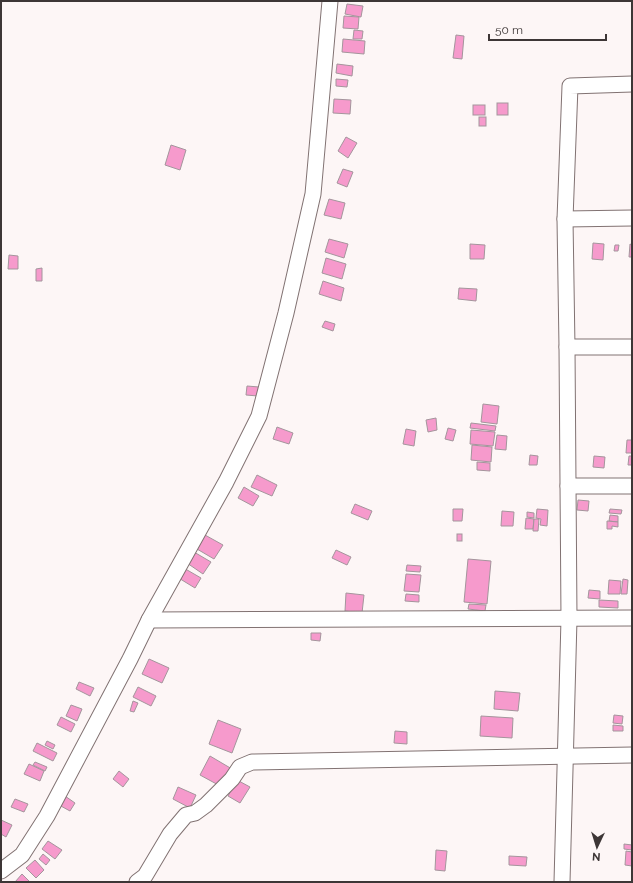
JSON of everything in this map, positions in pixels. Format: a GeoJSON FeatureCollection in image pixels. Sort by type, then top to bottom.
{"type":"FeatureCollection","features":[{"type":"Feature","properties":{"kind":"street"},"geometry":{"type":"LineString","coordinates":[[1,871],[22,855],[47,816],[149,620],[226,482],[259,416],[286,313],[313,194],[330,1]]}},
{"type":"Feature","properties":{"kind":"street"},"geometry":{"type":"LineString","coordinates":[[562,882],[569,619],[565,220],[570,86],[632,84]]}},
{"type":"Feature","properties":{"kind":"street"},"geometry":{"type":"LineString","coordinates":[[565,220],[632,218]]}},
{"type":"Feature","properties":{"kind":"street"},"geometry":{"type":"LineString","coordinates":[[567,347],[632,347]]}},
{"type":"Feature","properties":{"kind":"street"},"geometry":{"type":"LineString","coordinates":[[568,486],[632,486]]}},
{"type":"Feature","properties":{"kind":"street"},"geometry":{"type":"LineString","coordinates":[[149,620],[632,618]]}},
{"type":"Feature","properties":{"kind":"street"},"geometry":{"type":"LineString","coordinates":[[137,882],[145,876],[170,834],[186,816],[195,813],[206,805],[232,779],[240,767],[252,762],[632,755]]}},
{"type":"Feature","properties":{"kind":"building"},"geometry":{"type":"Polygon","coordinates":[[[347,4],[363,6],[361,17],[345,14],[347,4]]]}},
{"type":"Feature","properties":{"kind":"building"},"geometry":{"type":"Polygon","coordinates":[[[344,16],[359,17],[358,29],[343,28],[344,16]]]}},
{"type":"Feature","properties":{"kind":"building"},"geometry":{"type":"Polygon","coordinates":[[[354,30],[363,31],[362,39],[353,39],[354,30]]]}},
{"type":"Feature","properties":{"kind":"building"},"geometry":{"type":"Polygon","coordinates":[[[456,35],[464,36],[462,59],[453,58],[456,35]]]}},
{"type":"Feature","properties":{"kind":"building"},"geometry":{"type":"Polygon","coordinates":[[[343,39],[365,41],[364,54],[342,52],[343,39]]]}},
{"type":"Feature","properties":{"kind":"building"},"geometry":{"type":"Polygon","coordinates":[[[337,64],[353,66],[352,76],[336,73],[337,64]]]}},
{"type":"Feature","properties":{"kind":"building"},"geometry":{"type":"Polygon","coordinates":[[[336,79],[348,80],[347,87],[336,86],[336,79]]]}},
{"type":"Feature","properties":{"kind":"building"},"geometry":{"type":"Polygon","coordinates":[[[334,99],[351,100],[350,114],[333,113],[334,99]]]}},
{"type":"Feature","properties":{"kind":"building"},"geometry":{"type":"Polygon","coordinates":[[[497,103],[508,103],[508,115],[497,115],[497,103]]]}},
{"type":"Feature","properties":{"kind":"building"},"geometry":{"type":"Polygon","coordinates":[[[473,105],[485,105],[485,115],[473,115],[473,105]]]}},
{"type":"Feature","properties":{"kind":"building"},"geometry":{"type":"Polygon","coordinates":[[[479,117],[486,117],[486,126],[479,126],[479,117]]]}},
{"type":"Feature","properties":{"kind":"building"},"geometry":{"type":"Polygon","coordinates":[[[346,137],[357,143],[348,158],[338,151],[346,137]]]}},
{"type":"Feature","properties":{"kind":"building"},"geometry":{"type":"Polygon","coordinates":[[[171,145],[186,150],[180,170],[165,165],[171,145]]]}},
{"type":"Feature","properties":{"kind":"building"},"geometry":{"type":"Polygon","coordinates":[[[343,169],[353,172],[347,187],[337,183],[343,169]]]}},
{"type":"Feature","properties":{"kind":"building"},"geometry":{"type":"Polygon","coordinates":[[[329,199],[345,203],[341,219],[324,215],[329,199]]]}},
{"type":"Feature","properties":{"kind":"building"},"geometry":{"type":"Polygon","coordinates":[[[329,239],[348,244],[344,258],[325,252],[329,239]]]}},
{"type":"Feature","properties":{"kind":"building"},"geometry":{"type":"Polygon","coordinates":[[[593,243],[604,244],[603,260],[592,259],[593,243]]]}},
{"type":"Feature","properties":{"kind":"building"},"geometry":{"type":"Polygon","coordinates":[[[470,244],[485,245],[484,259],[470,259],[470,244]]]}},
{"type":"Feature","properties":{"kind":"building"},"geometry":{"type":"Polygon","coordinates":[[[630,244],[632,245],[632,257],[629,257],[630,244]]]}},
{"type":"Feature","properties":{"kind":"building"},"geometry":{"type":"Polygon","coordinates":[[[615,245],[619,245],[618,251],[614,251],[615,245]]]}},
{"type":"Feature","properties":{"kind":"building"},"geometry":{"type":"Polygon","coordinates":[[[9,255],[18,256],[18,269],[8,269],[9,255]]]}},
{"type":"Feature","properties":{"kind":"building"},"geometry":{"type":"Polygon","coordinates":[[[326,258],[346,264],[342,279],[322,273],[326,258]]]}},
{"type":"Feature","properties":{"kind":"building"},"geometry":{"type":"Polygon","coordinates":[[[42,268],[42,281],[36,281],[36,269],[42,268]]]}},
{"type":"Feature","properties":{"kind":"building"},"geometry":{"type":"Polygon","coordinates":[[[323,281],[344,288],[341,301],[319,294],[323,281]]]}},
{"type":"Feature","properties":{"kind":"building"},"geometry":{"type":"Polygon","coordinates":[[[459,288],[477,289],[476,301],[458,299],[459,288]]]}},
{"type":"Feature","properties":{"kind":"building"},"geometry":{"type":"Polygon","coordinates":[[[325,321],[335,324],[333,331],[322,327],[325,321]]]}},
{"type":"Feature","properties":{"kind":"building"},"geometry":{"type":"Polygon","coordinates":[[[247,386],[259,387],[258,396],[246,395],[247,386]]]}},
{"type":"Feature","properties":{"kind":"building"},"geometry":{"type":"Polygon","coordinates":[[[483,404],[499,406],[497,424],[481,422],[483,404]]]}},
{"type":"Feature","properties":{"kind":"building"},"geometry":{"type":"Polygon","coordinates":[[[436,418],[437,430],[428,432],[426,420],[436,418]]]}},
{"type":"Feature","properties":{"kind":"building"},"geometry":{"type":"Polygon","coordinates":[[[471,423],[496,426],[495,431],[470,428],[471,423]]]}},
{"type":"Feature","properties":{"kind":"building"},"geometry":{"type":"Polygon","coordinates":[[[277,427],[293,433],[289,444],[273,439],[277,427]]]}},
{"type":"Feature","properties":{"kind":"building"},"geometry":{"type":"Polygon","coordinates":[[[448,428],[456,430],[453,441],[445,439],[448,428]]]}},
{"type":"Feature","properties":{"kind":"building"},"geometry":{"type":"Polygon","coordinates":[[[406,429],[416,431],[414,446],[403,444],[406,429]]]}},
{"type":"Feature","properties":{"kind":"building"},"geometry":{"type":"Polygon","coordinates":[[[471,430],[495,432],[493,446],[470,444],[471,430]]]}},
{"type":"Feature","properties":{"kind":"building"},"geometry":{"type":"Polygon","coordinates":[[[497,435],[507,436],[506,450],[495,449],[497,435]]]}},
{"type":"Feature","properties":{"kind":"building"},"geometry":{"type":"Polygon","coordinates":[[[627,440],[632,440],[632,453],[626,453],[627,440]]]}},
{"type":"Feature","properties":{"kind":"building"},"geometry":{"type":"Polygon","coordinates":[[[472,445],[492,447],[491,462],[471,460],[472,445]]]}},
{"type":"Feature","properties":{"kind":"building"},"geometry":{"type":"Polygon","coordinates":[[[530,455],[538,456],[537,465],[529,465],[530,455]]]}},
{"type":"Feature","properties":{"kind":"building"},"geometry":{"type":"Polygon","coordinates":[[[594,456],[605,457],[604,468],[593,467],[594,456]]]}},
{"type":"Feature","properties":{"kind":"building"},"geometry":{"type":"Polygon","coordinates":[[[629,456],[632,456],[632,465],[628,465],[629,456]]]}},
{"type":"Feature","properties":{"kind":"building"},"geometry":{"type":"Polygon","coordinates":[[[477,462],[490,463],[490,471],[477,470],[477,462]]]}},
{"type":"Feature","properties":{"kind":"building"},"geometry":{"type":"Polygon","coordinates":[[[257,475],[277,485],[272,496],[251,487],[257,475]]]}},
{"type":"Feature","properties":{"kind":"building"},"geometry":{"type":"Polygon","coordinates":[[[244,487],[259,496],[253,506],[238,498],[244,487]]]}},
{"type":"Feature","properties":{"kind":"building"},"geometry":{"type":"Polygon","coordinates":[[[578,500],[589,501],[588,511],[577,510],[578,500]]]}},
{"type":"Feature","properties":{"kind":"building"},"geometry":{"type":"Polygon","coordinates":[[[355,504],[372,511],[368,520],[351,513],[355,504]]]}},
{"type":"Feature","properties":{"kind":"building"},"geometry":{"type":"Polygon","coordinates":[[[453,509],[463,509],[462,521],[453,521],[453,509]]]}},
{"type":"Feature","properties":{"kind":"building"},"geometry":{"type":"Polygon","coordinates":[[[537,509],[548,510],[547,526],[540,525],[541,519],[536,518],[537,509]]]}},
{"type":"Feature","properties":{"kind":"building"},"geometry":{"type":"Polygon","coordinates":[[[610,509],[622,510],[621,514],[609,513],[610,509]]]}},
{"type":"Feature","properties":{"kind":"building"},"geometry":{"type":"Polygon","coordinates":[[[502,511],[514,512],[513,526],[501,526],[502,511]]]}},
{"type":"Feature","properties":{"kind":"building"},"geometry":{"type":"Polygon","coordinates":[[[527,512],[534,513],[534,518],[527,517],[527,512]]]}},
{"type":"Feature","properties":{"kind":"building"},"geometry":{"type":"Polygon","coordinates":[[[610,515],[618,516],[618,522],[609,521],[610,515]]]}},
{"type":"Feature","properties":{"kind":"building"},"geometry":{"type":"Polygon","coordinates":[[[526,518],[534,519],[533,529],[525,529],[526,518]]]}},
{"type":"Feature","properties":{"kind":"building"},"geometry":{"type":"Polygon","coordinates":[[[534,519],[539,519],[538,531],[533,531],[534,519]]]}},
{"type":"Feature","properties":{"kind":"building"},"geometry":{"type":"Polygon","coordinates":[[[607,521],[618,522],[618,527],[612,526],[612,529],[607,529],[607,521]]]}},
{"type":"Feature","properties":{"kind":"building"},"geometry":{"type":"Polygon","coordinates":[[[457,534],[462,534],[462,541],[457,541],[457,534]]]}},
{"type":"Feature","properties":{"kind":"building"},"geometry":{"type":"Polygon","coordinates":[[[205,535],[223,545],[214,559],[197,549],[205,535]]]}},
{"type":"Feature","properties":{"kind":"building"},"geometry":{"type":"Polygon","coordinates":[[[336,550],[351,557],[347,565],[332,558],[336,550]]]}},
{"type":"Feature","properties":{"kind":"building"},"geometry":{"type":"Polygon","coordinates":[[[194,552],[211,562],[203,574],[187,563],[194,552]]]}},
{"type":"Feature","properties":{"kind":"building"},"geometry":{"type":"Polygon","coordinates":[[[468,559],[491,561],[487,604],[464,602],[468,559]]]}},
{"type":"Feature","properties":{"kind":"building"},"geometry":{"type":"Polygon","coordinates":[[[407,565],[421,566],[420,572],[406,571],[407,565]]]}},
{"type":"Feature","properties":{"kind":"building"},"geometry":{"type":"Polygon","coordinates":[[[182,567],[201,578],[195,588],[177,577],[182,567]]]}},
{"type":"Feature","properties":{"kind":"building"},"geometry":{"type":"Polygon","coordinates":[[[406,574],[421,575],[419,592],[404,591],[406,574]]]}},
{"type":"Feature","properties":{"kind":"building"},"geometry":{"type":"Polygon","coordinates":[[[623,579],[628,580],[627,594],[621,594],[623,579]]]}},
{"type":"Feature","properties":{"kind":"building"},"geometry":{"type":"Polygon","coordinates":[[[609,580],[621,581],[620,594],[608,594],[609,580]]]}},
{"type":"Feature","properties":{"kind":"building"},"geometry":{"type":"Polygon","coordinates":[[[589,590],[600,591],[600,599],[588,598],[589,590]]]}},
{"type":"Feature","properties":{"kind":"building"},"geometry":{"type":"Polygon","coordinates":[[[346,593],[364,595],[362,613],[345,611],[346,593]]]}},
{"type":"Feature","properties":{"kind":"building"},"geometry":{"type":"Polygon","coordinates":[[[406,594],[419,595],[419,602],[405,601],[406,594]]]}},
{"type":"Feature","properties":{"kind":"building"},"geometry":{"type":"Polygon","coordinates":[[[599,600],[618,601],[618,608],[599,607],[599,600]]]}},
{"type":"Feature","properties":{"kind":"building"},"geometry":{"type":"Polygon","coordinates":[[[469,604],[486,605],[485,611],[468,609],[469,604]]]}},
{"type":"Feature","properties":{"kind":"building"},"geometry":{"type":"Polygon","coordinates":[[[311,633],[321,633],[320,641],[311,640],[311,633]]]}},
{"type":"Feature","properties":{"kind":"building"},"geometry":{"type":"Polygon","coordinates":[[[149,659],[169,668],[162,683],[142,674],[149,659]]]}},
{"type":"Feature","properties":{"kind":"building"},"geometry":{"type":"Polygon","coordinates":[[[79,682],[94,688],[90,696],[76,689],[79,682]]]}},
{"type":"Feature","properties":{"kind":"building"},"geometry":{"type":"Polygon","coordinates":[[[138,687],[156,696],[151,706],[133,697],[138,687]]]}},
{"type":"Feature","properties":{"kind":"building"},"geometry":{"type":"Polygon","coordinates":[[[495,691],[520,693],[518,711],[494,709],[495,691]]]}},
{"type":"Feature","properties":{"kind":"building"},"geometry":{"type":"Polygon","coordinates":[[[133,701],[138,703],[134,712],[130,711],[133,701]]]}},
{"type":"Feature","properties":{"kind":"building"},"geometry":{"type":"Polygon","coordinates":[[[71,705],[82,709],[77,721],[66,716],[71,705]]]}},
{"type":"Feature","properties":{"kind":"building"},"geometry":{"type":"Polygon","coordinates":[[[614,715],[623,716],[622,724],[613,723],[614,715]]]}},
{"type":"Feature","properties":{"kind":"building"},"geometry":{"type":"Polygon","coordinates":[[[481,716],[513,718],[512,738],[480,736],[481,716]]]}},
{"type":"Feature","properties":{"kind":"building"},"geometry":{"type":"Polygon","coordinates":[[[61,717],[75,724],[71,732],[57,725],[61,717]]]}},
{"type":"Feature","properties":{"kind":"building"},"geometry":{"type":"Polygon","coordinates":[[[218,720],[241,729],[232,753],[209,744],[218,720]]]}},
{"type":"Feature","properties":{"kind":"building"},"geometry":{"type":"Polygon","coordinates":[[[613,725],[623,726],[623,731],[613,731],[613,725]]]}},
{"type":"Feature","properties":{"kind":"building"},"geometry":{"type":"Polygon","coordinates":[[[395,731],[407,732],[407,744],[394,743],[395,731]]]}},
{"type":"Feature","properties":{"kind":"building"},"geometry":{"type":"Polygon","coordinates":[[[47,741],[55,745],[53,749],[45,745],[47,741]]]}},
{"type":"Feature","properties":{"kind":"building"},"geometry":{"type":"Polygon","coordinates":[[[37,743],[57,753],[53,761],[33,751],[37,743]]]}},
{"type":"Feature","properties":{"kind":"building"},"geometry":{"type":"Polygon","coordinates":[[[210,756],[232,769],[222,787],[200,775],[210,756]]]}},
{"type":"Feature","properties":{"kind":"building"},"geometry":{"type":"Polygon","coordinates":[[[35,762],[47,767],[45,771],[33,765],[35,762]]]}},
{"type":"Feature","properties":{"kind":"building"},"geometry":{"type":"Polygon","coordinates":[[[29,764],[44,771],[40,781],[24,774],[29,764]]]}},
{"type":"Feature","properties":{"kind":"building"},"geometry":{"type":"Polygon","coordinates":[[[119,771],[129,779],[123,787],[113,779],[119,771]]]}},
{"type":"Feature","properties":{"kind":"building"},"geometry":{"type":"Polygon","coordinates":[[[237,780],[250,787],[240,803],[228,796],[237,780]]]}},
{"type":"Feature","properties":{"kind":"building"},"geometry":{"type":"Polygon","coordinates":[[[178,787],[196,795],[190,808],[173,799],[178,787]]]}},
{"type":"Feature","properties":{"kind":"building"},"geometry":{"type":"Polygon","coordinates":[[[65,796],[75,803],[70,811],[59,805],[65,796]]]}},
{"type":"Feature","properties":{"kind":"building"},"geometry":{"type":"Polygon","coordinates":[[[15,799],[28,804],[24,812],[11,807],[15,799]]]}},
{"type":"Feature","properties":{"kind":"building"},"geometry":{"type":"Polygon","coordinates":[[[1,820],[12,825],[6,837],[1,834],[1,820]]]}},
{"type":"Feature","properties":{"kind":"building"},"geometry":{"type":"Polygon","coordinates":[[[48,841],[62,850],[55,859],[42,849],[48,841]]]}},
{"type":"Feature","properties":{"kind":"building"},"geometry":{"type":"Polygon","coordinates":[[[624,844],[632,845],[632,850],[624,849],[624,844]]]}},
{"type":"Feature","properties":{"kind":"building"},"geometry":{"type":"Polygon","coordinates":[[[436,850],[447,851],[445,871],[435,870],[436,850]]]}},
{"type":"Feature","properties":{"kind":"building"},"geometry":{"type":"Polygon","coordinates":[[[626,851],[632,852],[632,866],[625,865],[626,851]]]}},
{"type":"Feature","properties":{"kind":"building"},"geometry":{"type":"Polygon","coordinates":[[[43,854],[50,860],[46,865],[39,859],[43,854]]]}},
{"type":"Feature","properties":{"kind":"building"},"geometry":{"type":"Polygon","coordinates":[[[509,856],[527,857],[526,866],[509,865],[509,856]]]}},
{"type":"Feature","properties":{"kind":"building"},"geometry":{"type":"Polygon","coordinates":[[[35,860],[44,870],[36,878],[26,868],[35,860]]]}},
{"type":"Feature","properties":{"kind":"building"},"geometry":{"type":"Polygon","coordinates":[[[22,874],[30,882],[15,882],[22,874]]]}}]}
